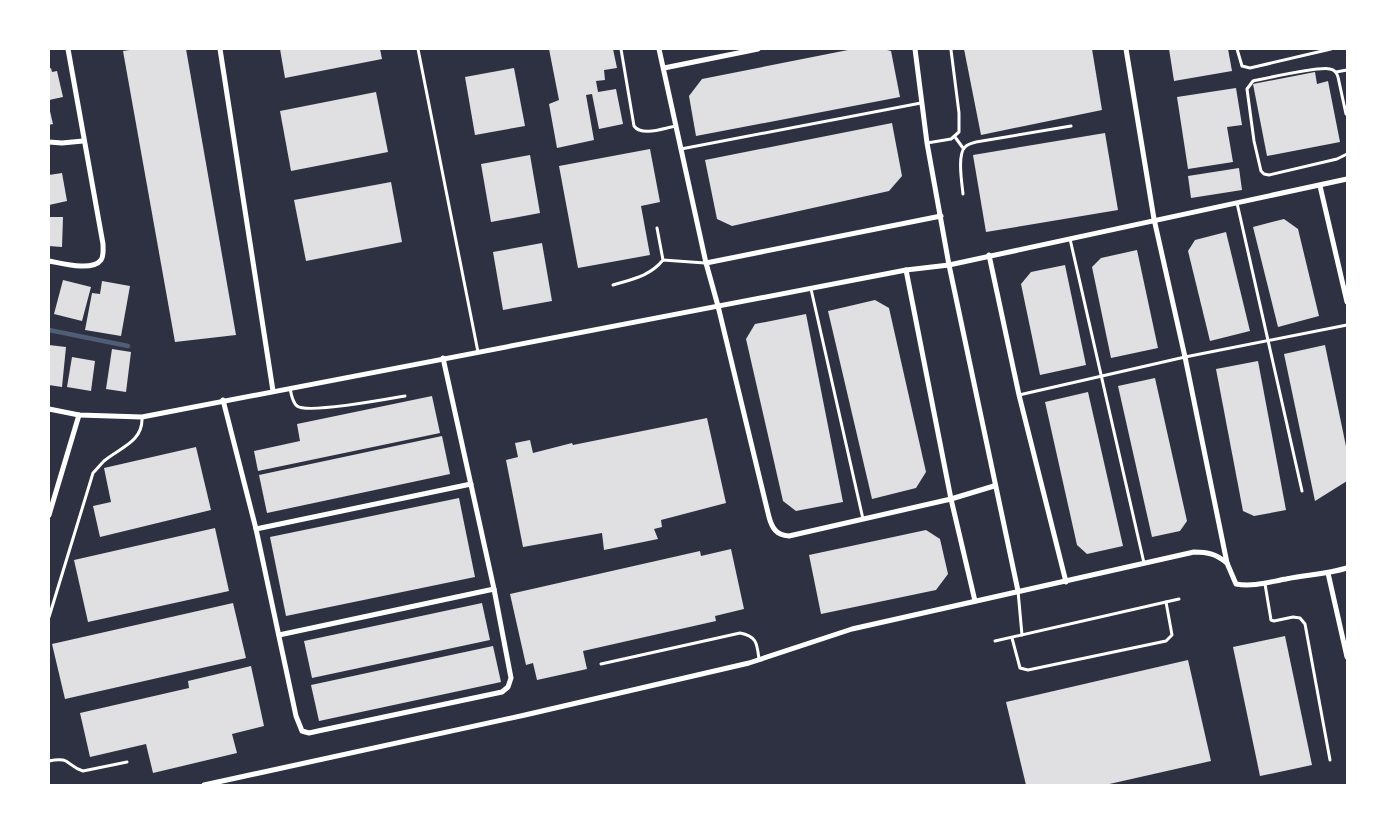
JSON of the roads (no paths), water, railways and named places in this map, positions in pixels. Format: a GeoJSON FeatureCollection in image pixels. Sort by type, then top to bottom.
{"type":"FeatureCollection","features":[{"type":"Feature","properties":{"kind":"street"},"geometry":{"type":"LineString","coordinates":[[49,261],[82,266],[99,262],[102,258],[103,244],[68,49]]}},
{"type":"Feature","properties":{"kind":"street"},"geometry":{"type":"LineString","coordinates":[[220,49],[273,391]]}},
{"type":"Feature","properties":{"kind":"street"},"geometry":{"type":"LineString","coordinates":[[659,49],[706,262],[769,517],[775,531],[781,535],[788,536],[951,500],[994,486]]}},
{"type":"Feature","properties":{"kind":"street"},"geometry":{"type":"LineString","coordinates":[[664,68],[758,49]]}},
{"type":"Feature","properties":{"kind":"street"},"geometry":{"type":"LineString","coordinates":[[915,49],[927,143],[949,264],[994,486],[1018,592]]}},
{"type":"Feature","properties":{"kind":"street"},"geometry":{"type":"LineString","coordinates":[[1126,49],[1154,220],[1185,357],[1227,563],[1236,584],[1265,584],[1347,568]]}},
{"type":"Feature","properties":{"kind":"street"},"geometry":{"type":"LineString","coordinates":[[49,142],[84,141]]}},
{"type":"Feature","properties":{"kind":"street"},"geometry":{"type":"LineString","coordinates":[[49,409],[79,415],[142,417],[811,288],[949,264],[1347,179]]}},
{"type":"Feature","properties":{"kind":"street"},"geometry":{"type":"LineString","coordinates":[[1320,186],[1347,302]]}},
{"type":"Feature","properties":{"kind":"street"},"geometry":{"type":"LineString","coordinates":[[706,262],[941,216]]}},
{"type":"Feature","properties":{"kind":"street"},"geometry":{"type":"LineString","coordinates":[[989,255],[1020,395],[1066,582]]}},
{"type":"Feature","properties":{"kind":"street"},"geometry":{"type":"LineString","coordinates":[[906,270],[951,500],[976,601]]}},
{"type":"Feature","properties":{"kind":"street"},"geometry":{"type":"LineString","coordinates":[[223,400],[256,529],[296,716],[302,731],[309,733],[502,692],[508,687],[510,678],[494,589],[443,358]]}},
{"type":"Feature","properties":{"kind":"street"},"geometry":{"type":"LineString","coordinates":[[49,515],[79,415]]}},
{"type":"Feature","properties":{"kind":"street"},"geometry":{"type":"LineString","coordinates":[[256,529],[471,484]]}},
{"type":"Feature","properties":{"kind":"street"},"geometry":{"type":"LineString","coordinates":[[204,785],[525,715],[760,660],[852,629],[1194,552],[1207,552],[1219,556],[1227,563]]}},
{"type":"Feature","properties":{"kind":"street"},"geometry":{"type":"LineString","coordinates":[[1328,573],[1347,657]]}},
{"type":"Feature","properties":{"kind":"street"},"geometry":{"type":"LineString","coordinates":[[279,635],[494,589]]}},
{"type":"Feature","properties":{"kind":"lane"},"geometry":{"type":"LineString","coordinates":[[418,49],[478,352]]}},
{"type":"Feature","properties":{"kind":"lane"},"geometry":{"type":"LineString","coordinates":[[621,49],[636,129],[643,132],[676,126]]}},
{"type":"Feature","properties":{"kind":"lane"},"geometry":{"type":"LineString","coordinates":[[1237,49],[1242,66],[1250,68],[1329,49]]}},
{"type":"Feature","properties":{"kind":"lane"},"geometry":{"type":"LineString","coordinates":[[927,143],[955,137],[959,132],[960,126],[951,50]]}},
{"type":"Feature","properties":{"kind":"lane"},"geometry":{"type":"LineString","coordinates":[[1347,70],[1336,72],[1324,68],[1261,80],[1251,84],[1246,93],[1254,142],[1261,171],[1264,174],[1269,175],[1338,159],[1347,154]]}},
{"type":"Feature","properties":{"kind":"lane"},"geometry":{"type":"LineString","coordinates":[[1336,72],[1347,119]]}},
{"type":"Feature","properties":{"kind":"lane"},"geometry":{"type":"LineString","coordinates":[[681,149],[921,103]]}},
{"type":"Feature","properties":{"kind":"lane"},"geometry":{"type":"LineString","coordinates":[[963,194],[960,156],[963,148],[976,142],[1071,126]]}},
{"type":"Feature","properties":{"kind":"lane"},"geometry":{"type":"LineString","coordinates":[[955,137],[963,148]]}},
{"type":"Feature","properties":{"kind":"lane"},"geometry":{"type":"LineString","coordinates":[[1237,203],[1302,491]]}},
{"type":"Feature","properties":{"kind":"lane"},"geometry":{"type":"LineString","coordinates":[[656,228],[663,260]]}},
{"type":"Feature","properties":{"kind":"lane"},"geometry":{"type":"LineString","coordinates":[[1070,239],[1144,564]]}},
{"type":"Feature","properties":{"kind":"lane"},"geometry":{"type":"LineString","coordinates":[[663,260],[706,262]]}},
{"type":"Feature","properties":{"kind":"lane"},"geometry":{"type":"LineString","coordinates":[[613,285],[646,275],[663,260]]}},
{"type":"Feature","properties":{"kind":"lane"},"geometry":{"type":"LineString","coordinates":[[811,288],[863,520]]}},
{"type":"Feature","properties":{"kind":"lane"},"geometry":{"type":"LineString","coordinates":[[1020,395],[1185,357],[1347,325]]}},
{"type":"Feature","properties":{"kind":"lane"},"geometry":{"type":"LineString","coordinates":[[290,387],[292,399],[297,406],[303,408],[318,409],[405,396]]}},
{"type":"Feature","properties":{"kind":"lane"},"geometry":{"type":"LineString","coordinates":[[49,616],[93,473],[104,461],[133,441],[140,432],[142,417]]}},
{"type":"Feature","properties":{"kind":"lane"},"geometry":{"type":"LineString","coordinates":[[1265,584],[1271,620],[1293,617],[1300,618],[1305,624],[1330,760]]}},
{"type":"Feature","properties":{"kind":"lane"},"geometry":{"type":"LineString","coordinates":[[1018,592],[1022,635]]}},
{"type":"Feature","properties":{"kind":"lane"},"geometry":{"type":"LineString","coordinates":[[996,641],[1179,600]]}},
{"type":"Feature","properties":{"kind":"lane"},"geometry":{"type":"LineString","coordinates":[[1012,638],[1020,668],[1028,670],[1166,641],[1172,636],[1166,602]]}},
{"type":"Feature","properties":{"kind":"lane"},"geometry":{"type":"LineString","coordinates":[[601,664],[740,633],[749,634],[755,640],[760,660]]}},
{"type":"Feature","properties":{"kind":"lane"},"geometry":{"type":"LineString","coordinates":[[49,760],[60,758],[69,761],[83,771],[126,762]]}},
{"type":"Feature","properties":{"kind":"waterway"},"geometry":{"type":"LineString","coordinates":[[49,330],[128,346]]}}]}
